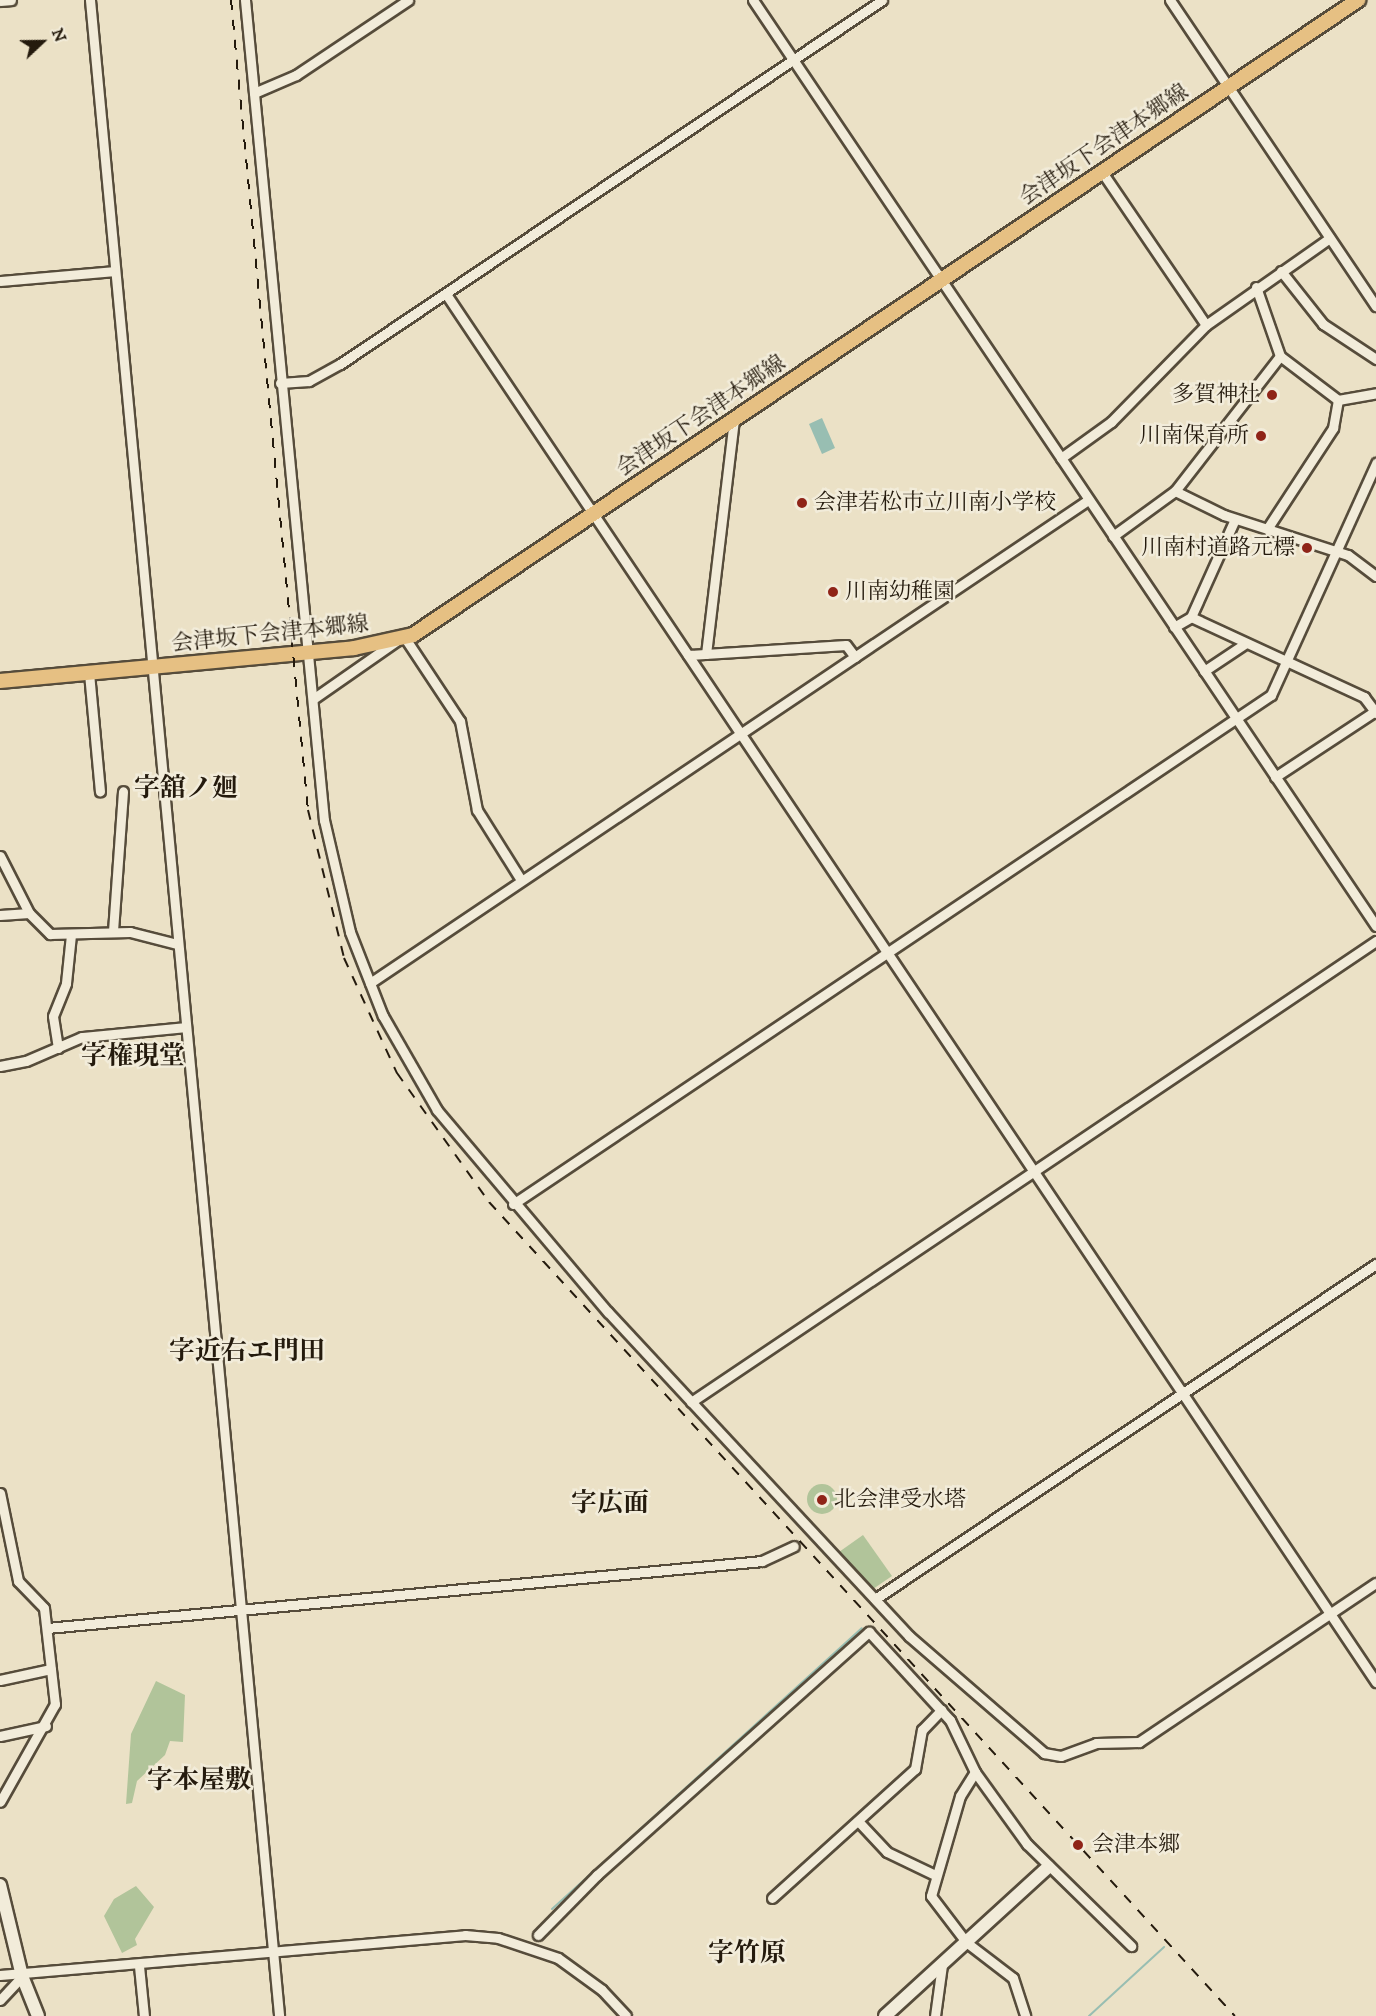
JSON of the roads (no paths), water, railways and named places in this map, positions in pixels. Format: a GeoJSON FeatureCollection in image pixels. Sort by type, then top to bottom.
{"type":"FeatureCollection","features":[{"type":"Feature","properties":{"kind":"main road","name":"会津坂下会津本郷線"},"geometry":{"type":"LineString","coordinates":[[0,681],[306,652],[401,640],[1358,0]]}},
{"type":"Feature","properties":{"kind":"main road"},"geometry":{"type":"LineString","coordinates":[[885,2016],[1048,1867]]}},
{"type":"Feature","properties":{"kind":"main road"},"geometry":{"type":"LineString","coordinates":[[0,1885],[22,1976],[38,2016]]}},
{"type":"Feature","properties":{"kind":"street"},"geometry":{"type":"LineString","coordinates":[[0,1],[11,0]]}},
{"type":"Feature","properties":{"kind":"street"},"geometry":{"type":"LineString","coordinates":[[90,0],[279,2016]]}},
{"type":"Feature","properties":{"kind":"street"},"geometry":{"type":"LineString","coordinates":[[245,0],[306,652],[328,844],[370,982],[402,1053],[437,1110],[513,1204],[691,1402],[875,1599],[954,1679],[1052,1756],[1096,1743],[1139,1742],[1376,1583]]}},
{"type":"Feature","properties":{"kind":"street"},"geometry":{"type":"LineString","coordinates":[[254,93],[296,75],[408,0]]}},
{"type":"Feature","properties":{"kind":"street"},"geometry":{"type":"LineString","coordinates":[[753,0],[1376,926]]}},
{"type":"Feature","properties":{"kind":"street"},"geometry":{"type":"LineString","coordinates":[[280,383],[320,377],[882,0]]}},
{"type":"Feature","properties":{"kind":"street"},"geometry":{"type":"LineString","coordinates":[[1170,0],[1376,306]]}},
{"type":"Feature","properties":{"kind":"street"},"geometry":{"type":"LineString","coordinates":[[1102,172],[1206,325]]}},
{"type":"Feature","properties":{"kind":"street"},"geometry":{"type":"LineString","coordinates":[[1061,458],[1111,422],[1206,325],[1256,287],[1330,238]]}},
{"type":"Feature","properties":{"kind":"street"},"geometry":{"type":"LineString","coordinates":[[0,282],[114,271]]}},
{"type":"Feature","properties":{"kind":"street"},"geometry":{"type":"LineString","coordinates":[[1281,271],[1317,318],[1376,359]]}},
{"type":"Feature","properties":{"kind":"street"},"geometry":{"type":"LineString","coordinates":[[1256,287],[1280,356],[1338,400],[1376,393]]}},
{"type":"Feature","properties":{"kind":"street"},"geometry":{"type":"LineString","coordinates":[[446,294],[1376,1682]]}},
{"type":"Feature","properties":{"kind":"street"},"geometry":{"type":"LineString","coordinates":[[1113,536],[1175,491],[1280,356]]}},
{"type":"Feature","properties":{"kind":"street"},"geometry":{"type":"LineString","coordinates":[[1267,529],[1333,428],[1338,400]]}},
{"type":"Feature","properties":{"kind":"street"},"geometry":{"type":"LineString","coordinates":[[706,654],[734,418]]}},
{"type":"Feature","properties":{"kind":"street"},"geometry":{"type":"LineString","coordinates":[[513,1204],[1271,694],[1282,661],[1376,463]]}},
{"type":"Feature","properties":{"kind":"street"},"geometry":{"type":"LineString","coordinates":[[1175,491],[1236,519],[1333,550],[1376,576]]}},
{"type":"Feature","properties":{"kind":"street"},"geometry":{"type":"LineString","coordinates":[[370,982],[1088,500]]}},
{"type":"Feature","properties":{"kind":"street"},"geometry":{"type":"LineString","coordinates":[[1174,627],[1191,617],[1236,519]]}},
{"type":"Feature","properties":{"kind":"street"},"geometry":{"type":"LineString","coordinates":[[1191,617],[1364,697],[1374,707],[1275,777]]}},
{"type":"Feature","properties":{"kind":"street"},"geometry":{"type":"LineString","coordinates":[[313,699],[401,640],[460,721],[481,820],[521,880]]}},
{"type":"Feature","properties":{"kind":"street"},"geometry":{"type":"LineString","coordinates":[[1204,671],[1245,643]]}},
{"type":"Feature","properties":{"kind":"street"},"geometry":{"type":"LineString","coordinates":[[688,655],[846,645],[855,657]]}},
{"type":"Feature","properties":{"kind":"street"},"geometry":{"type":"LineString","coordinates":[[89,673],[100,791]]}},
{"type":"Feature","properties":{"kind":"street"},"geometry":{"type":"LineString","coordinates":[[113,931],[123,791]]}},
{"type":"Feature","properties":{"kind":"street"},"geometry":{"type":"LineString","coordinates":[[0,856],[29,913],[50,934],[71,935],[113,931],[177,944]]}},
{"type":"Feature","properties":{"kind":"street"},"geometry":{"type":"LineString","coordinates":[[0,915],[29,913]]}},
{"type":"Feature","properties":{"kind":"street"},"geometry":{"type":"LineString","coordinates":[[58,1048],[53,1016],[66,983],[71,935]]}},
{"type":"Feature","properties":{"kind":"street"},"geometry":{"type":"LineString","coordinates":[[691,1402],[1376,941]]}},
{"type":"Feature","properties":{"kind":"street"},"geometry":{"type":"LineString","coordinates":[[0,1066],[58,1048],[82,1037],[185,1028]]}},
{"type":"Feature","properties":{"kind":"street"},"geometry":{"type":"LineString","coordinates":[[875,1599],[1376,1264]]}},
{"type":"Feature","properties":{"kind":"street"},"geometry":{"type":"LineString","coordinates":[[0,1492],[18,1581],[41,1602],[47,1628],[55,1704],[46,1726],[0,1802]]}},
{"type":"Feature","properties":{"kind":"street"},"geometry":{"type":"LineString","coordinates":[[47,1628],[771,1560],[794,1546]]}},
{"type":"Feature","properties":{"kind":"street"},"geometry":{"type":"LineString","coordinates":[[538,1935],[597,1875],[869,1632],[941,1710],[964,1742],[975,1772],[1048,1867],[1131,1946]]}},
{"type":"Feature","properties":{"kind":"street"},"geometry":{"type":"LineString","coordinates":[[0,1680],[51,1669]]}},
{"type":"Feature","properties":{"kind":"street"},"geometry":{"type":"LineString","coordinates":[[772,1898],[915,1769],[922,1730],[941,1710]]}},
{"type":"Feature","properties":{"kind":"street"},"geometry":{"type":"LineString","coordinates":[[0,1736],[46,1726]]}},
{"type":"Feature","properties":{"kind":"street"},"geometry":{"type":"LineString","coordinates":[[975,1772],[960,1796],[935,1875],[934,1904],[966,1942],[1013,1978],[1025,2016]]}},
{"type":"Feature","properties":{"kind":"street"},"geometry":{"type":"LineString","coordinates":[[858,1821],[887,1852],[935,1875]]}},
{"type":"Feature","properties":{"kind":"street"},"geometry":{"type":"LineString","coordinates":[[0,1975],[22,1976],[139,1966],[465,1935],[498,1938],[575,1968],[626,2016]]}},
{"type":"Feature","properties":{"kind":"street"},"geometry":{"type":"LineString","coordinates":[[935,2016],[942,1965]]}},
{"type":"Feature","properties":{"kind":"street"},"geometry":{"type":"LineString","coordinates":[[139,1966],[144,2016]]}},
{"type":"Feature","properties":{"kind":"street"},"geometry":{"type":"LineString","coordinates":[[0,2000],[22,1976]]}},
{"type":"Feature","properties":{"kind":"water"},"geometry":{"type":"Polygon","coordinates":[[[822,418],[835,448],[822,454],[809,424],[822,418]]]}},
{"type":"Feature","properties":{"kind":"waterway"},"geometry":{"type":"LineString","coordinates":[[552,1909],[862,1628]]}},
{"type":"Feature","properties":{"kind":"waterway"},"geometry":{"type":"LineString","coordinates":[[1089,2016],[1164,1947]]}},
{"type":"Feature","properties":{"kind":"railway"},"geometry":{"type":"LineString","coordinates":[[231,0],[308,810],[344,958],[397,1073],[489,1202],[1235,2016]]}},
{"type":"Feature","properties":{"kind":"place","name":"多賀神社"},"geometry":{"type":"Point","coordinates":[1272,395]}},
{"type":"Feature","properties":{"kind":"place","name":"川南保育所"},"geometry":{"type":"Point","coordinates":[1261,436]}},
{"type":"Feature","properties":{"kind":"place","name":"会津若松市立川南小学校"},"geometry":{"type":"Point","coordinates":[802,503]}},
{"type":"Feature","properties":{"kind":"place","name":"川南村道路元標"},"geometry":{"type":"Point","coordinates":[1307,548]}},
{"type":"Feature","properties":{"kind":"place","name":"川南幼稚園"},"geometry":{"type":"Point","coordinates":[833,592]}},
{"type":"Feature","properties":{"kind":"place","name":"北会津受水塔"},"geometry":{"type":"Point","coordinates":[822,1500]}},
{"type":"Feature","properties":{"kind":"place","name":"会津本郷"},"geometry":{"type":"Point","coordinates":[1078,1845]}},
{"type":"Feature","properties":{"kind":"district","name":"字舘ノ廻"},"geometry":{"type":"Point","coordinates":[186,789]}},
{"type":"Feature","properties":{"kind":"district","name":"字権現堂"},"geometry":{"type":"Point","coordinates":[133,1057]}},
{"type":"Feature","properties":{"kind":"district","name":"字近右エ門田"},"geometry":{"type":"Point","coordinates":[247,1352]}},
{"type":"Feature","properties":{"kind":"district","name":"字広面"},"geometry":{"type":"Point","coordinates":[610,1504]}},
{"type":"Feature","properties":{"kind":"district","name":"字本屋敷"},"geometry":{"type":"Point","coordinates":[199,1781]}},
{"type":"Feature","properties":{"kind":"district","name":"字竹原"},"geometry":{"type":"Point","coordinates":[747,1954]}}]}
